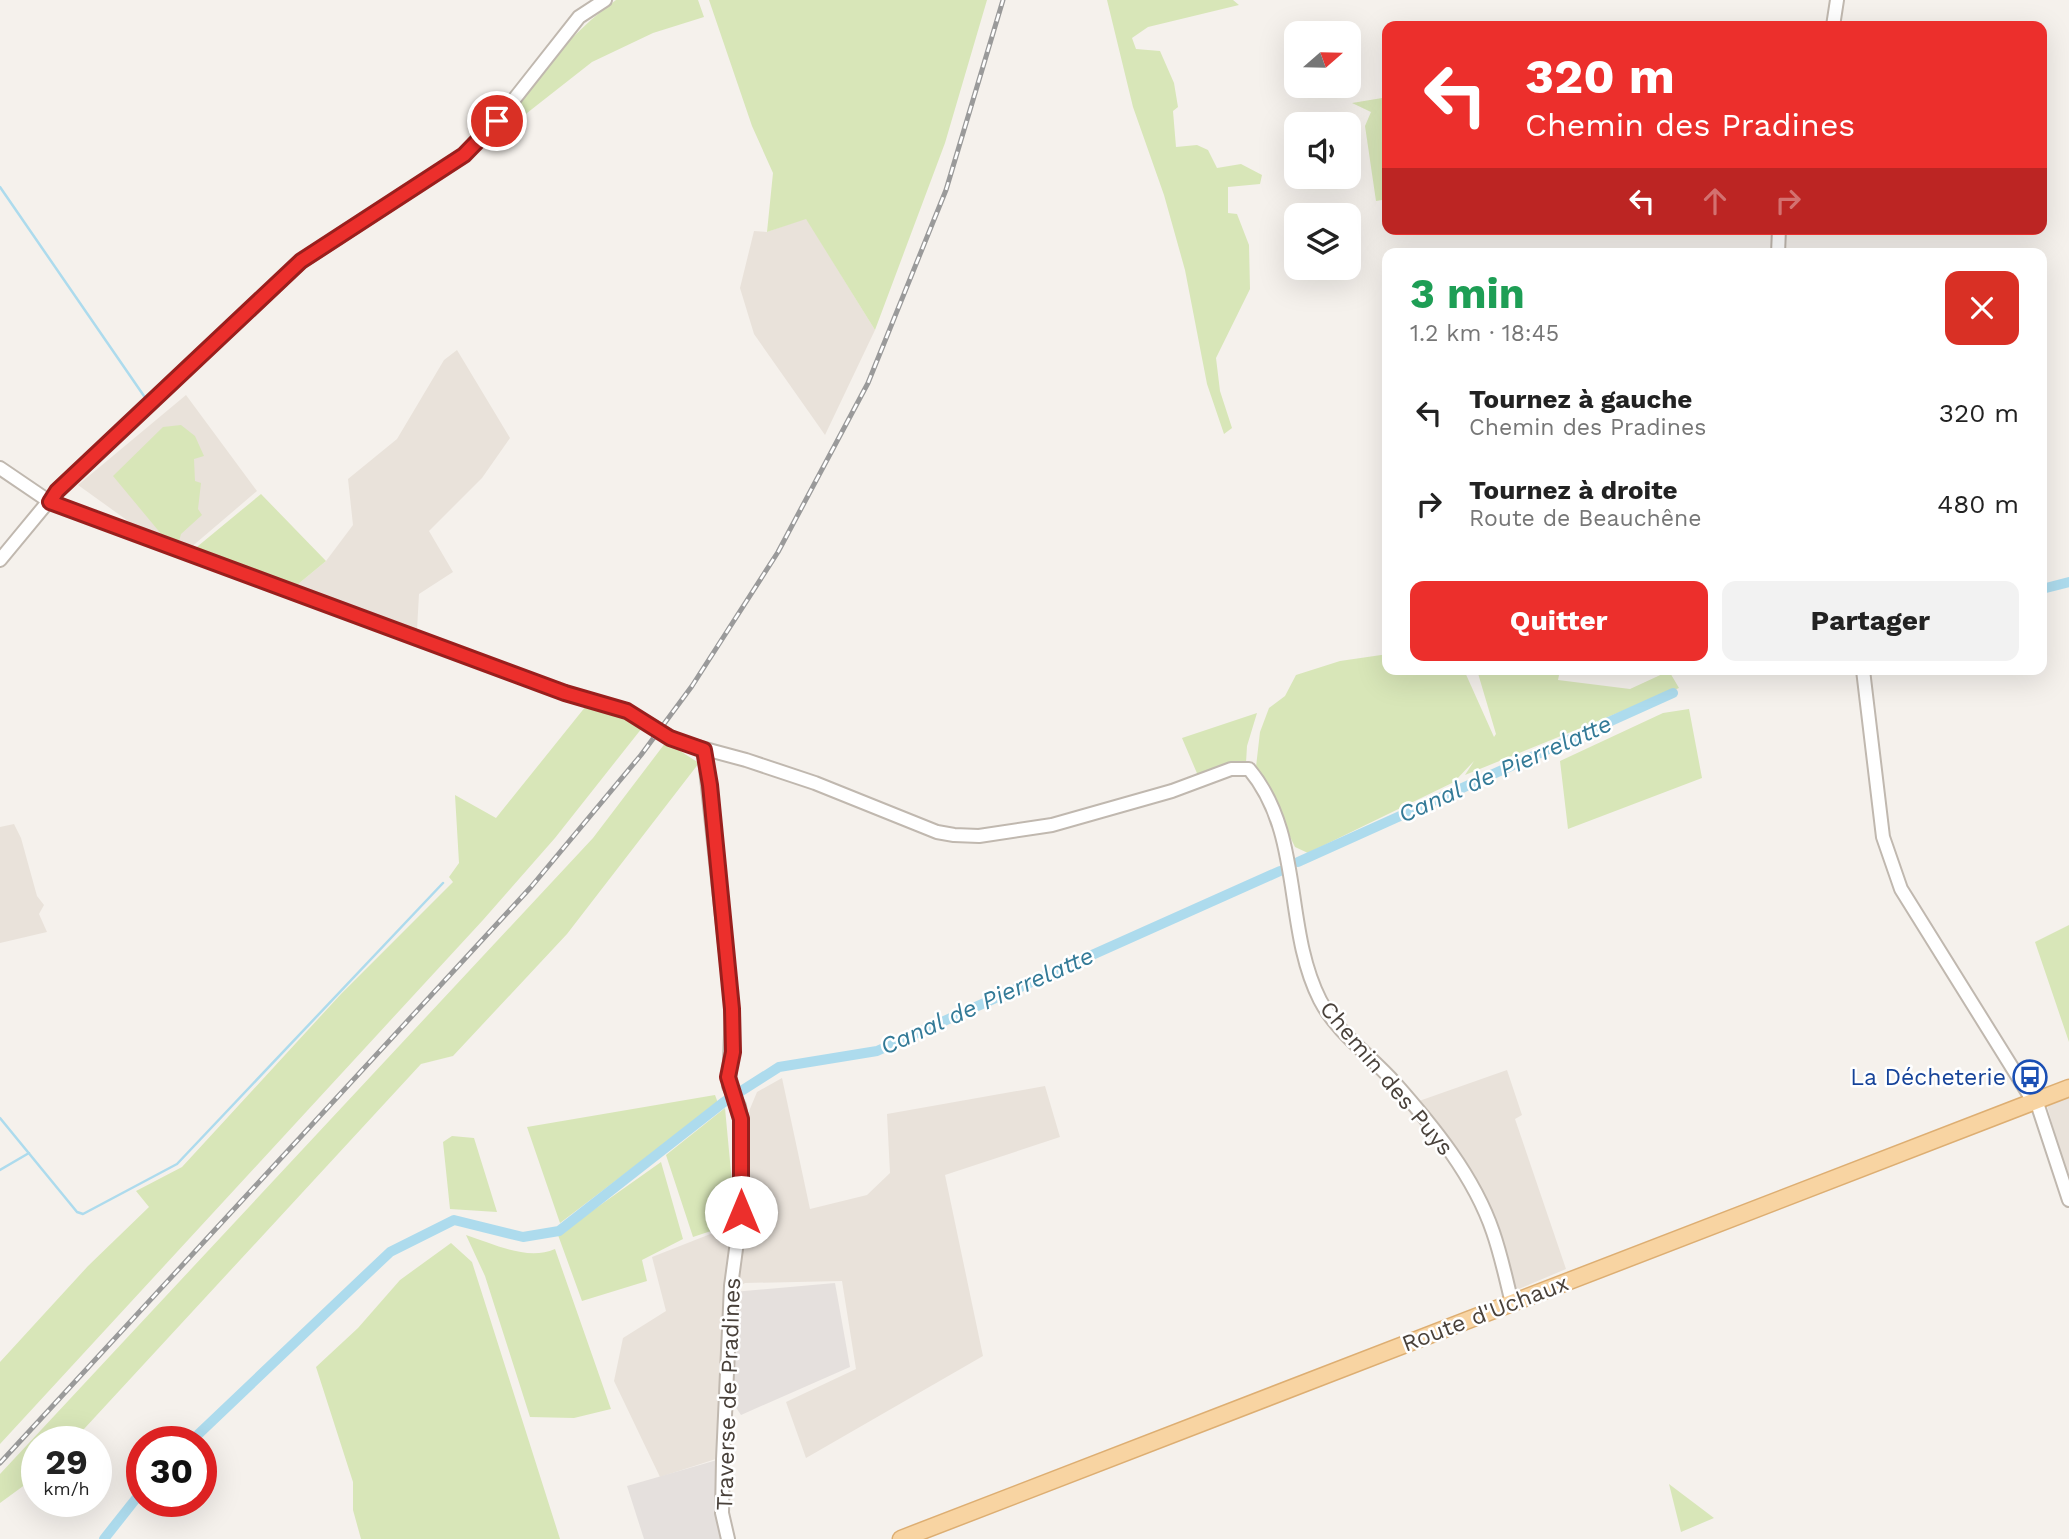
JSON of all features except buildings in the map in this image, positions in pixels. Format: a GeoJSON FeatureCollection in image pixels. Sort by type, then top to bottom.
{"type":"FeatureCollection","features":[{"type":"Feature","properties":{"kind":"main road","name":"Route d'Uchaux"},"geometry":{"type":"LineString","coordinates":[[901,1539],[2069,1088]]}},
{"type":"Feature","properties":{"kind":"street"},"geometry":{"type":"LineString","coordinates":[[0,560],[57,491],[301,261],[464,155],[497,121],[579,17],[605,0]]}},
{"type":"Feature","properties":{"kind":"street"},"geometry":{"type":"LineString","coordinates":[[1834,21],[1837,0]]}},
{"type":"Feature","properties":{"kind":"street"},"geometry":{"type":"LineString","coordinates":[[0,468],[50,502],[575,697],[627,711],[670,738],[704,750]]}},
{"type":"Feature","properties":{"kind":"street"},"geometry":{"type":"LineString","coordinates":[[1864,675],[1883,837],[1901,889],[2035,1101],[2069,1199]]}},
{"type":"Feature","properties":{"kind":"street","name":"Chemin des Puys"},"geometry":{"type":"LineString","coordinates":[[704,750],[746,760],[815,783],[937,832],[967,835],[1052,825],[1172,791],[1230,769],[1249,769],[1259,781],[1285,845],[1303,951],[1320,1000],[1347,1036],[1410,1100],[1467,1178],[1493,1231],[1512,1303]]}},
{"type":"Feature","properties":{"kind":"street","name":"Traverse de Pradines"},"geometry":{"type":"LineString","coordinates":[[704,750],[710,785],[732,1009],[733,1052],[728,1077],[741,1119],[741,1212],[731,1286],[726,1367],[722,1513],[728,1539]]}},
{"type":"Feature","properties":{"kind":"shaded area"},"geometry":{"type":"Polygon","coordinates":[[[806,218],[875,330],[825,435],[754,334],[740,288],[754,231],[767,232],[806,218]]]}},
{"type":"Feature","properties":{"kind":"shaded area"},"geometry":{"type":"Polygon","coordinates":[[[457,350],[510,438],[482,478],[429,531],[453,572],[419,594],[417,630],[297,585],[326,561],[353,525],[348,479],[397,439],[444,360],[457,350]]]}},
{"type":"Feature","properties":{"kind":"shaded area"},"geometry":{"type":"Polygon","coordinates":[[[186,395],[257,491],[189,549],[135,526],[78,485],[186,395]]]}},
{"type":"Feature","properties":{"kind":"shaded area"},"geometry":{"type":"Polygon","coordinates":[[[14,824],[21,838],[37,896],[44,905],[39,914],[47,932],[0,943],[0,827],[14,824]]]}},
{"type":"Feature","properties":{"kind":"shaded area"},"geometry":{"type":"Polygon","coordinates":[[[1507,1070],[1522,1115],[1515,1119],[1566,1269],[1514,1291],[1449,1144],[1419,1101],[1507,1070]]]}},
{"type":"Feature","properties":{"kind":"shaded area"},"geometry":{"type":"Polygon","coordinates":[[[782,1078],[810,1209],[867,1195],[890,1173],[887,1114],[1045,1086],[1060,1137],[945,1175],[983,1356],[806,1458],[786,1402],[856,1369],[842,1281],[745,1283],[725,1295],[719,1458],[660,1477],[614,1381],[623,1338],[666,1311],[652,1257],[718,1231],[751,1205],[747,1116],[757,1092],[782,1078]]]}},
{"type":"Feature","properties":{"kind":"shaded area"},"geometry":{"type":"Polygon","coordinates":[[[2069,1096],[2069,1185],[2047,1105],[2069,1096]]]}},
{"type":"Feature","properties":{"kind":"shaded area"},"geometry":{"type":"Polygon","coordinates":[[[835,1283],[850,1367],[741,1415],[729,1397],[733,1292],[835,1283]]]}},
{"type":"Feature","properties":{"kind":"shaded area"},"geometry":{"type":"Polygon","coordinates":[[[717,1460],[718,1520],[725,1539],[644,1539],[627,1486],[717,1460]]]}},
{"type":"Feature","properties":{"kind":"green space"},"geometry":{"type":"Polygon","coordinates":[[[616,0],[698,0],[704,17],[653,33],[592,62],[513,124],[505,123],[542,72],[569,42],[616,0]]]}},
{"type":"Feature","properties":{"kind":"green space"},"geometry":{"type":"Polygon","coordinates":[[[709,0],[987,0],[945,143],[875,330],[806,219],[767,232],[773,173],[752,126],[709,0]]]}},
{"type":"Feature","properties":{"kind":"green space"},"geometry":{"type":"Polygon","coordinates":[[[1107,0],[1233,0],[1239,5],[1148,27],[1132,38],[1136,49],[1160,51],[1174,83],[1178,107],[1173,111],[1176,147],[1197,145],[1208,150],[1217,168],[1241,164],[1262,175],[1260,184],[1228,187],[1228,213],[1237,214],[1249,245],[1250,289],[1216,358],[1220,391],[1232,428],[1224,434],[1207,384],[1185,270],[1164,195],[1133,107],[1107,0]]]}},
{"type":"Feature","properties":{"kind":"green space"},"geometry":{"type":"Polygon","coordinates":[[[1382,98],[1382,200],[1376,201],[1365,126],[1371,112],[1352,103],[1382,98]]]}},
{"type":"Feature","properties":{"kind":"green space"},"geometry":{"type":"Polygon","coordinates":[[[181,425],[195,436],[204,456],[194,459],[195,481],[201,483],[198,509],[202,515],[181,534],[178,545],[162,535],[113,476],[163,427],[181,425]]]}},
{"type":"Feature","properties":{"kind":"green space"},"geometry":{"type":"Polygon","coordinates":[[[261,494],[326,561],[297,585],[192,551],[261,494]]]}},
{"type":"Feature","properties":{"kind":"green space"},"geometry":{"type":"Polygon","coordinates":[[[1382,655],[1382,675],[1466,675],[1494,737],[1496,734],[1478,675],[1559,675],[1558,680],[1630,689],[1660,675],[1671,675],[1679,688],[1465,775],[1474,761],[1454,782],[1308,853],[1295,847],[1256,767],[1260,732],[1269,708],[1285,696],[1296,675],[1340,661],[1382,655]]]}},
{"type":"Feature","properties":{"kind":"green space"},"geometry":{"type":"Polygon","coordinates":[[[586,706],[629,717],[642,728],[555,838],[483,920],[0,1444],[0,1362],[88,1266],[149,1207],[136,1191],[182,1167],[341,994],[453,882],[449,877],[459,863],[455,795],[496,818],[586,706]]]}},
{"type":"Feature","properties":{"kind":"green space"},"geometry":{"type":"Polygon","coordinates":[[[1689,709],[1702,778],[1568,829],[1560,761],[1663,713],[1689,709]]]}},
{"type":"Feature","properties":{"kind":"green space"},"geometry":{"type":"Polygon","coordinates":[[[1257,713],[1247,746],[1246,763],[1199,778],[1182,738],[1257,713]]]}},
{"type":"Feature","properties":{"kind":"green space"},"geometry":{"type":"Polygon","coordinates":[[[666,742],[699,763],[567,934],[453,1056],[421,1064],[87,1426],[45,1426],[593,838],[666,742]]]}},
{"type":"Feature","properties":{"kind":"green space"},"geometry":{"type":"Polygon","coordinates":[[[2069,925],[2069,1042],[2035,942],[2069,925]]]}},
{"type":"Feature","properties":{"kind":"green space"},"geometry":{"type":"Polygon","coordinates":[[[715,1095],[718,1103],[560,1223],[527,1127],[715,1095]]]}},
{"type":"Feature","properties":{"kind":"green space"},"geometry":{"type":"Polygon","coordinates":[[[725,1108],[735,1215],[717,1229],[693,1237],[666,1155],[725,1108]]]}},
{"type":"Feature","properties":{"kind":"green space"},"geometry":{"type":"Polygon","coordinates":[[[452,1136],[474,1138],[497,1212],[450,1209],[443,1142],[452,1136]]]}},
{"type":"Feature","properties":{"kind":"green space"},"geometry":{"type":"Polygon","coordinates":[[[661,1162],[683,1239],[642,1260],[647,1281],[582,1301],[558,1235],[661,1162]]]}},
{"type":"Feature","properties":{"kind":"green space"},"geometry":{"type":"Polygon","coordinates":[[[466,1235],[522,1252],[555,1249],[611,1409],[574,1418],[530,1417],[485,1276],[466,1235]]]}},
{"type":"Feature","properties":{"kind":"green space"},"geometry":{"type":"Polygon","coordinates":[[[451,1243],[472,1262],[560,1539],[361,1539],[353,1510],[353,1482],[316,1367],[358,1328],[400,1280],[451,1243]]]}},
{"type":"Feature","properties":{"kind":"green space"},"geometry":{"type":"Polygon","coordinates":[[[21,1451],[21,1488],[0,1503],[0,1474],[21,1451]]]}},
{"type":"Feature","properties":{"kind":"green space"},"geometry":{"type":"Polygon","coordinates":[[[1669,1484],[1714,1518],[1681,1532],[1669,1484]]]}},
{"type":"Feature","properties":{"kind":"waterway"},"geometry":{"type":"LineString","coordinates":[[0,187],[144,396]]}},
{"type":"Feature","properties":{"kind":"waterway","name":"Canal de Pierrelatte"},"geometry":{"type":"LineString","coordinates":[[2047,588],[2069,582]]}},
{"type":"Feature","properties":{"kind":"waterway","name":"Canal de Pierrelatte"},"geometry":{"type":"LineString","coordinates":[[1298,862],[1673,693]]}},
{"type":"Feature","properties":{"kind":"waterway","name":"Canal de Pierrelatte"},"geometry":{"type":"LineString","coordinates":[[207,1426],[390,1252],[454,1220],[523,1237],[559,1231],[724,1102],[779,1067],[877,1051],[1280,871]]}},
{"type":"Feature","properties":{"kind":"waterway"},"geometry":{"type":"LineString","coordinates":[[0,1118],[77,1212],[83,1214],[177,1164],[443,883]]}},
{"type":"Feature","properties":{"kind":"waterway"},"geometry":{"type":"LineString","coordinates":[[0,1170],[29,1153]]}},
{"type":"Feature","properties":{"kind":"waterway","name":"Canal de Pierrelatte"},"geometry":{"type":"LineString","coordinates":[[104,1539],[126,1511]]}},
{"type":"Feature","properties":{"kind":"railway"},"geometry":{"type":"LineString","coordinates":[[0,1463],[531,887],[641,755],[692,686],[778,552],[868,383],[946,190],[1003,0]]}},
{"type":"Feature","properties":{"kind":"place","name":"La Décheterie"},"geometry":{"type":"Point","coordinates":[2030,1077]}},
{"type":"Feature","properties":{"kind":"route"},"geometry":{"type":"LineString","coordinates":[[497,121],[464,155],[301,261],[57,491],[50,502],[585,701],[627,711],[679,743],[704,750],[718,857],[722,925],[732,1009],[733,1052],[728,1077],[741,1119],[741,1212]]}}]}
